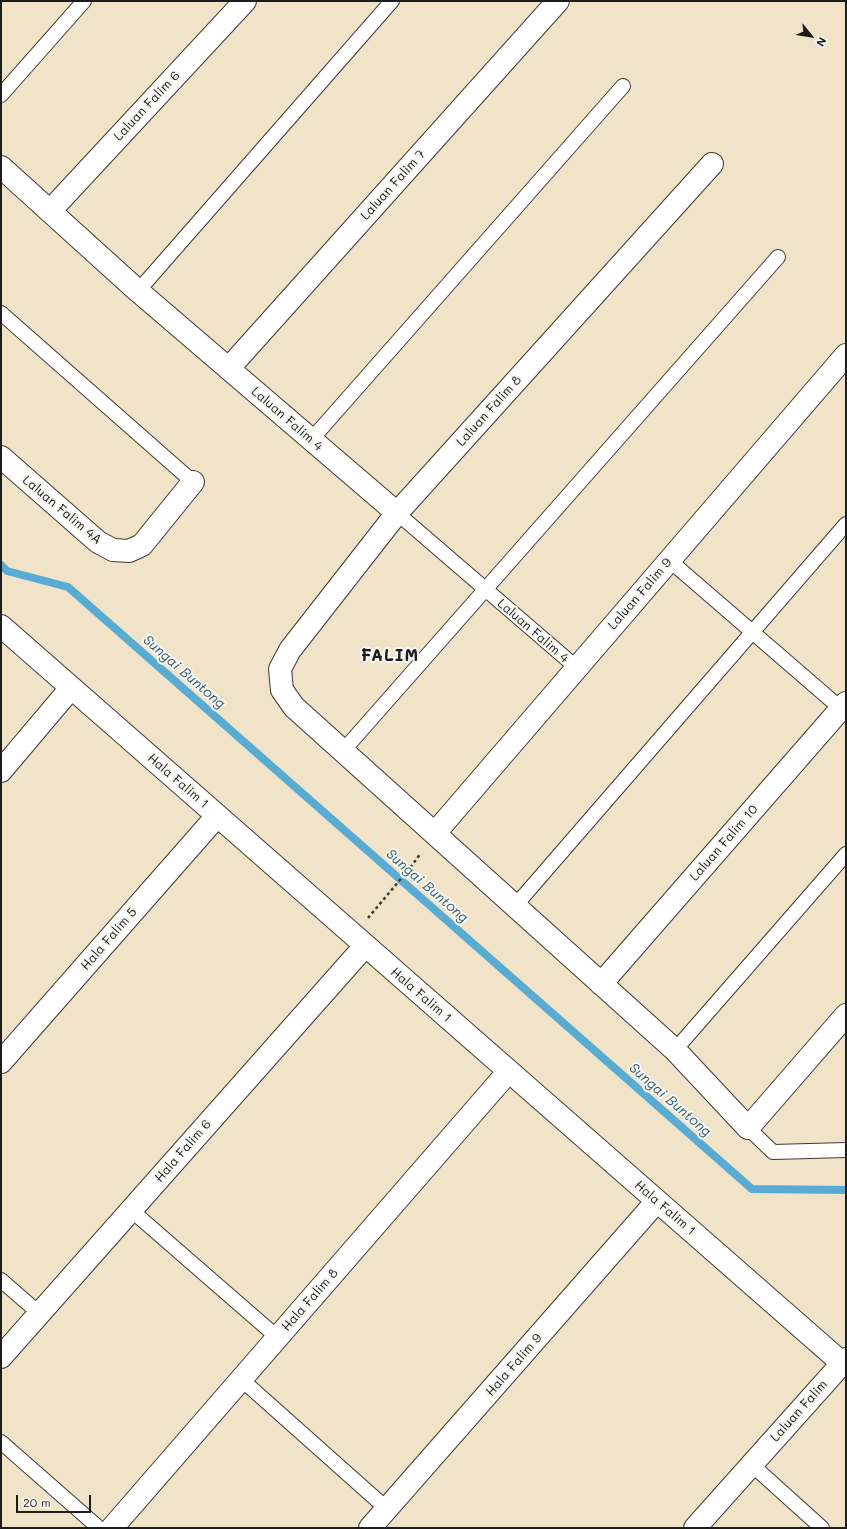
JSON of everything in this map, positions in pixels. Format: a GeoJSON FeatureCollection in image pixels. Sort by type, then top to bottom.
{"type":"FeatureCollection","features":[{"type":"Feature","properties":{"kind":"street","name":"Laluan Falim 6"},"geometry":{"type":"LineString","coordinates":[[50,211],[245,1]]}},
{"type":"Feature","properties":{"kind":"street","name":"Laluan Falim 7"},"geometry":{"type":"LineString","coordinates":[[229,368],[558,1]]}},
{"type":"Feature","properties":{"kind":"street","name":"Laluan Falim 8"},"geometry":{"type":"LineString","coordinates":[[343,751],[294,707],[282,690],[280,669],[290,650],[397,512],[712,164]]}},
{"type":"Feature","properties":{"kind":"street","name":"Laluan Falim 4"},"geometry":{"type":"LineString","coordinates":[[1,167],[138,291],[397,512]]}},
{"type":"Feature","properties":{"kind":"street","name":"Laluan Falim 9"},"geometry":{"type":"LineString","coordinates":[[435,833],[846,355]]}},
{"type":"Feature","properties":{"kind":"street","name":"Laluan Falim 4A"},"geometry":{"type":"LineString","coordinates":[[1,457],[98,542],[113,550],[129,551],[142,545],[193,482]]}},
{"type":"Feature","properties":{"kind":"street","name":"Hala Falim 1"},"geometry":{"type":"LineString","coordinates":[[1,626],[657,1201],[844,1361]]}},
{"type":"Feature","properties":{"kind":"street"},"geometry":{"type":"LineString","coordinates":[[1,771],[71,688]]}},
{"type":"Feature","properties":{"kind":"street","name":"Laluan Falim 10"},"geometry":{"type":"LineString","coordinates":[[601,984],[844,708]]}},
{"type":"Feature","properties":{"kind":"street"},"geometry":{"type":"LineString","coordinates":[[343,751],[675,1050],[748,1128],[846,1015]]}},
{"type":"Feature","properties":{"kind":"street","name":"Hala Falim 5"},"geometry":{"type":"LineString","coordinates":[[1,1062],[217,816]]}},
{"type":"Feature","properties":{"kind":"street","name":"Hala Falim 6"},"geometry":{"type":"LineString","coordinates":[[1,1357],[365,946]]}},
{"type":"Feature","properties":{"kind":"street","name":"Hala Falim 8"},"geometry":{"type":"LineString","coordinates":[[112,1528],[509,1071]]}},
{"type":"Feature","properties":{"kind":"street","name":"Hala Falim 9"},"geometry":{"type":"LineString","coordinates":[[370,1528],[657,1201]]}},
{"type":"Feature","properties":{"kind":"street","name":"Laluan Falim"},"geometry":{"type":"LineString","coordinates":[[694,1528],[844,1361]]}},
{"type":"Feature","properties":{"kind":"lane"},"geometry":{"type":"LineString","coordinates":[[1,95],[84,1]]}},
{"type":"Feature","properties":{"kind":"lane"},"geometry":{"type":"LineString","coordinates":[[138,291],[392,1]]}},
{"type":"Feature","properties":{"kind":"lane"},"geometry":{"type":"LineString","coordinates":[[311,440],[623,86]]}},
{"type":"Feature","properties":{"kind":"lane"},"geometry":{"type":"LineString","coordinates":[[343,751],[778,257]]}},
{"type":"Feature","properties":{"kind":"lane"},"geometry":{"type":"LineString","coordinates":[[1,313],[193,482]]}},
{"type":"Feature","properties":{"kind":"lane","name":"Laluan Falim 4"},"geometry":{"type":"LineString","coordinates":[[397,512],[577,668]]}},
{"type":"Feature","properties":{"kind":"lane"},"geometry":{"type":"LineString","coordinates":[[515,906],[846,524]]}},
{"type":"Feature","properties":{"kind":"lane"},"geometry":{"type":"LineString","coordinates":[[669,560],[752,632],[844,708]]}},
{"type":"Feature","properties":{"kind":"lane"},"geometry":{"type":"LineString","coordinates":[[675,1050],[846,854]]}},
{"type":"Feature","properties":{"kind":"lane"},"geometry":{"type":"LineString","coordinates":[[748,1128],[773,1152],[846,1150]]}},
{"type":"Feature","properties":{"kind":"lane"},"geometry":{"type":"LineString","coordinates":[[131,1210],[277,1338]]}},
{"type":"Feature","properties":{"kind":"lane"},"geometry":{"type":"LineString","coordinates":[[1,1280],[40,1314]]}},
{"type":"Feature","properties":{"kind":"lane"},"geometry":{"type":"LineString","coordinates":[[241,1379],[386,1510]]}},
{"type":"Feature","properties":{"kind":"lane"},"geometry":{"type":"LineString","coordinates":[[1,1442],[99,1528]]}},
{"type":"Feature","properties":{"kind":"lane"},"geometry":{"type":"LineString","coordinates":[[751,1464],[822,1528]]}},
{"type":"Feature","properties":{"kind":"path"},"geometry":{"type":"LineString","coordinates":[[378,906],[410,868]]}},
{"type":"Feature","properties":{"kind":"waterway","name":"Sungai Buntong"},"geometry":{"type":"LineString","coordinates":[[1,565],[7,571],[68,587],[752,1189],[846,1190]]}},
{"type":"Feature","properties":{"kind":"district","name":"FALIM"},"geometry":{"type":"Point","coordinates":[390,656]}}]}
